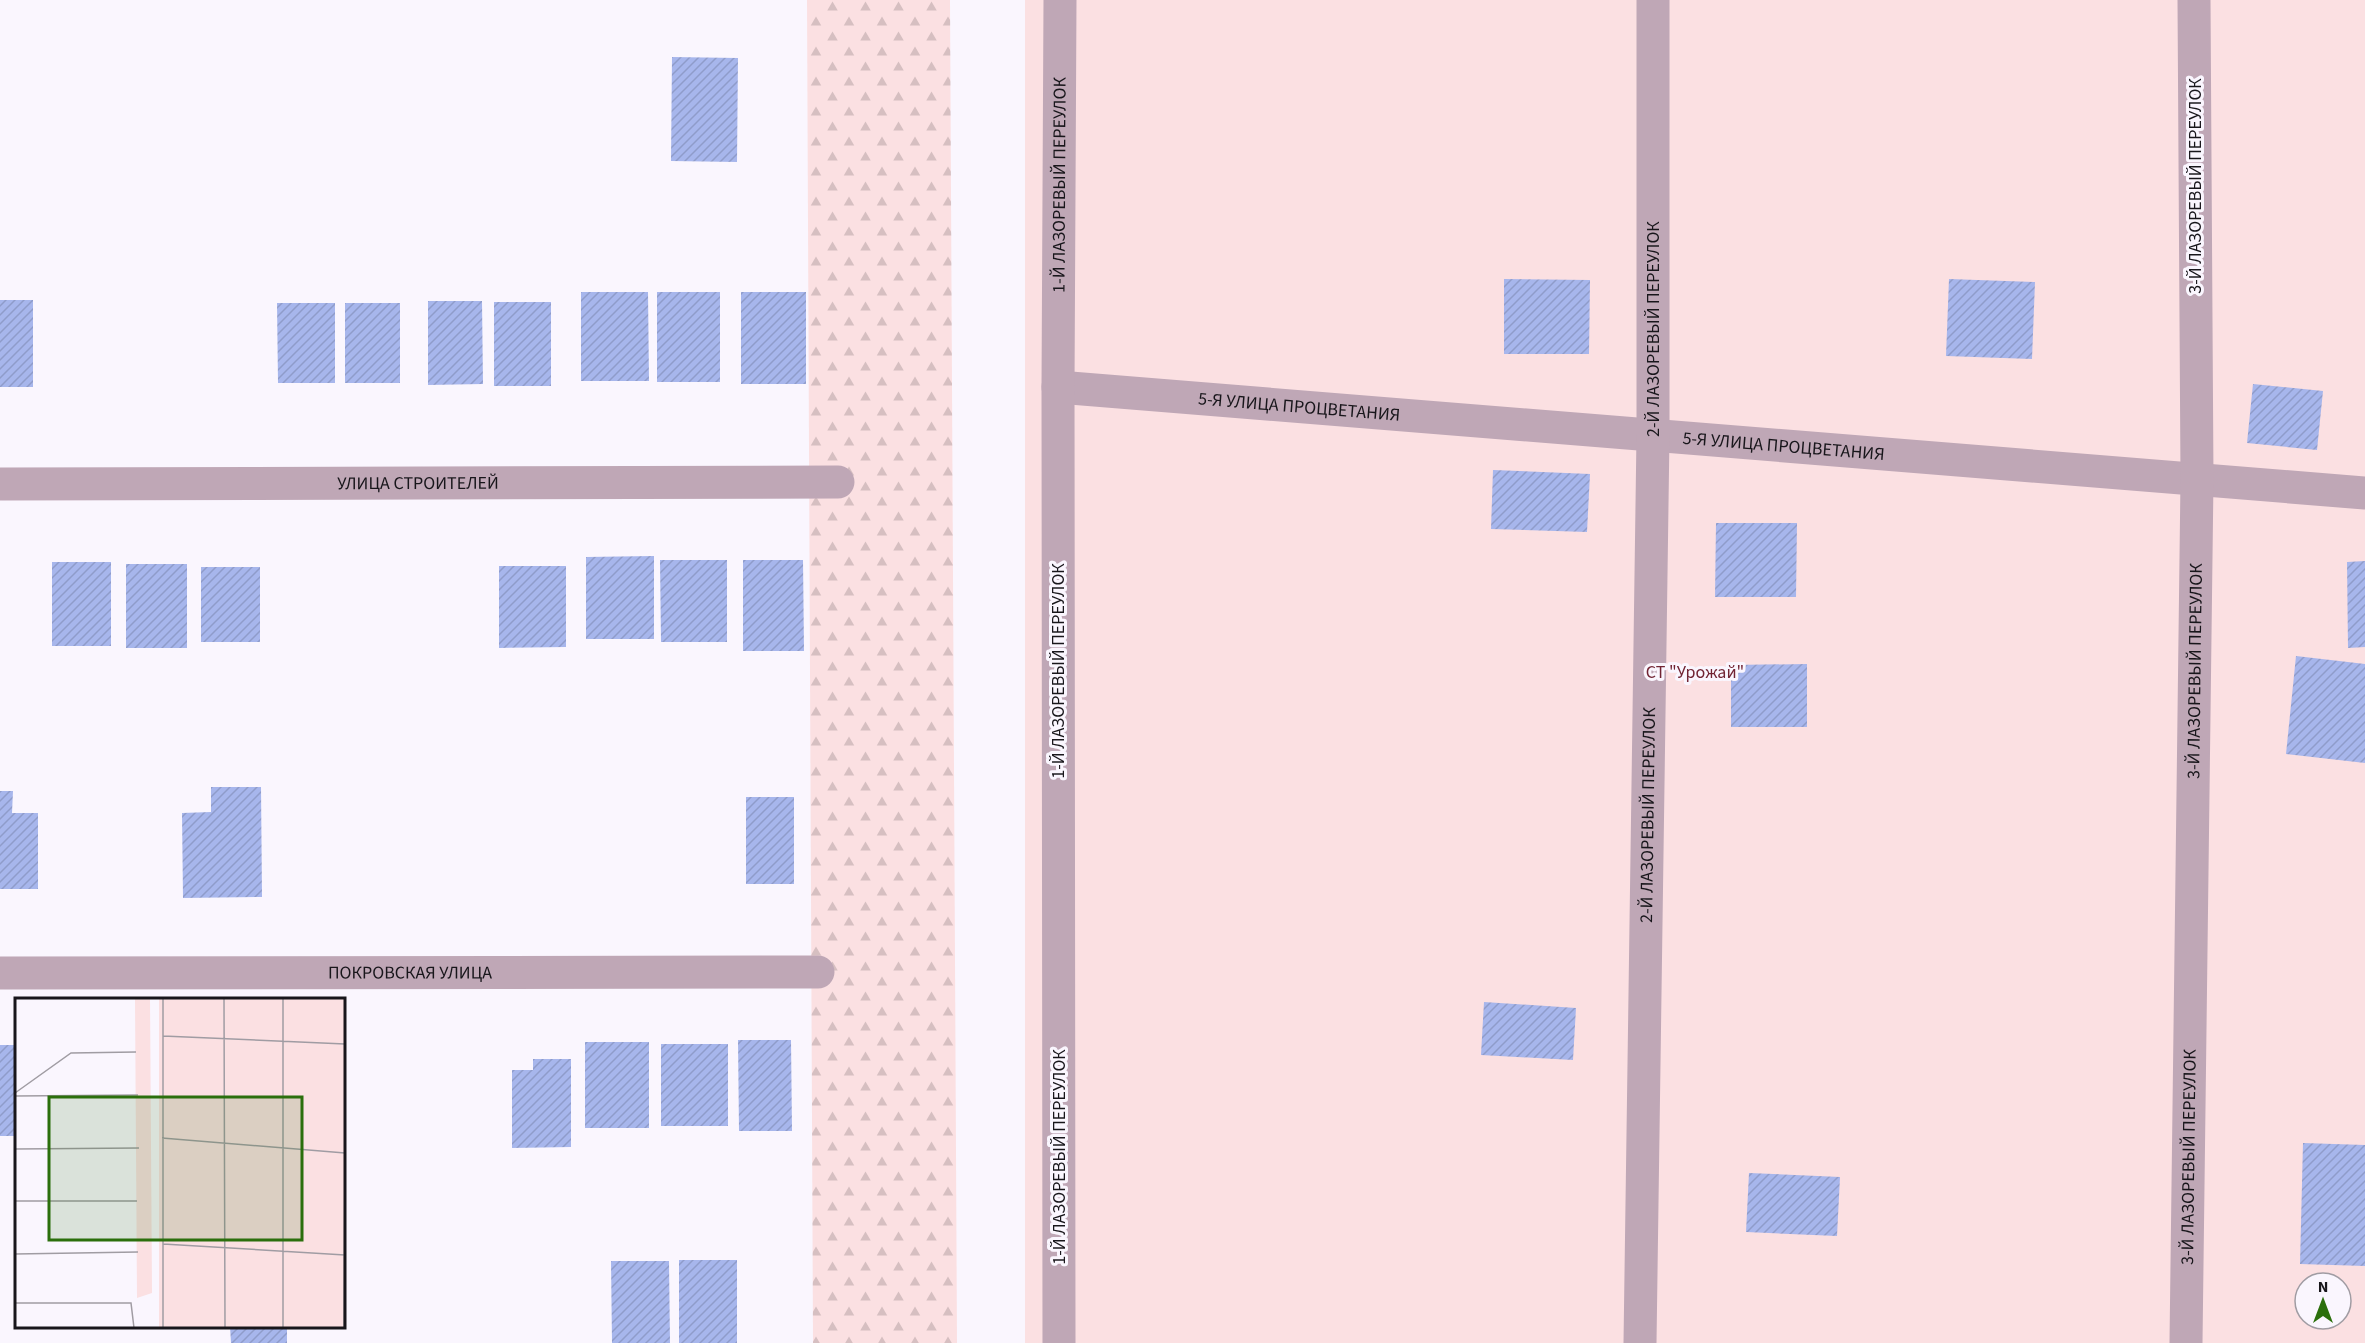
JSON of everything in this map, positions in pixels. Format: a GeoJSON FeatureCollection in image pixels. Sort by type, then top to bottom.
{"type":"FeatureCollection","features":[{"type":"Feature","properties":{"kind":"street","name":"1-Й ЛАЗОРЕВЫЙ ПЕРЕУЛОК"},"geometry":{"type":"LineString","coordinates":[[1059,1343],[1060,0]]}},
{"type":"Feature","properties":{"kind":"street","name":"2-Й ЛАЗОРЕВЫЙ ПЕРЕУЛОК"},"geometry":{"type":"LineString","coordinates":[[1640,1343],[1653,435],[1653,0]]}},
{"type":"Feature","properties":{"kind":"street","name":"3-Й ЛАЗОРЕВЫЙ ПЕРЕУЛОК"},"geometry":{"type":"LineString","coordinates":[[2186,1343],[2197,479],[2194,0]]}},
{"type":"Feature","properties":{"kind":"street","name":"5-Я УЛИЦА ПРОЦВЕТАНИЯ"},"geometry":{"type":"LineString","coordinates":[[1058,387],[2365,493]]}},
{"type":"Feature","properties":{"kind":"street","name":"УЛИЦА СТРОИТЕЛЕЙ"},"geometry":{"type":"LineString","coordinates":[[0,484],[838,482]]}},
{"type":"Feature","properties":{"kind":"street","name":"ПОКРОВСКАЯ УЛИЦА"},"geometry":{"type":"LineString","coordinates":[[0,973],[818,972]]}},
{"type":"Feature","properties":{"kind":"green space"},"geometry":{"type":"Polygon","coordinates":[[[807,0],[950,0],[957,1343],[813,1343],[807,0]]]}},
{"type":"Feature","properties":{"kind":"green space","name":"СТ \"Урожай\""},"geometry":{"type":"Polygon","coordinates":[[[1025,0],[2365,0],[2365,1343],[1025,1343],[1025,0]]]}},
{"type":"Feature","properties":{"kind":"building"},"geometry":{"type":"Polygon","coordinates":[[[672,57],[738,58],[737,162],[671,161],[672,57]]]}},
{"type":"Feature","properties":{"kind":"building"},"geometry":{"type":"Polygon","coordinates":[[[1504,279],[1590,280],[1589,354],[1504,354],[1504,279]]]}},
{"type":"Feature","properties":{"kind":"building"},"geometry":{"type":"Polygon","coordinates":[[[1949,279],[2035,282],[2032,359],[1946,356],[1949,279]]]}},
{"type":"Feature","properties":{"kind":"building"},"geometry":{"type":"Polygon","coordinates":[[[581,292],[648,292],[649,381],[581,381],[581,292]]]}},
{"type":"Feature","properties":{"kind":"building"},"geometry":{"type":"Polygon","coordinates":[[[657,292],[720,292],[720,382],[657,382],[657,292]]]}},
{"type":"Feature","properties":{"kind":"building"},"geometry":{"type":"Polygon","coordinates":[[[741,292],[806,292],[806,384],[741,384],[741,292]]]}},
{"type":"Feature","properties":{"kind":"building"},"geometry":{"type":"Polygon","coordinates":[[[0,300],[33,300],[33,387],[0,387],[0,300]]]}},
{"type":"Feature","properties":{"kind":"building"},"geometry":{"type":"Polygon","coordinates":[[[428,301],[482,301],[483,384],[428,385],[428,301]]]}},
{"type":"Feature","properties":{"kind":"building"},"geometry":{"type":"Polygon","coordinates":[[[494,302],[551,302],[551,386],[494,386],[494,302]]]}},
{"type":"Feature","properties":{"kind":"building"},"geometry":{"type":"Polygon","coordinates":[[[277,303],[335,303],[335,383],[278,383],[277,303]]]}},
{"type":"Feature","properties":{"kind":"building"},"geometry":{"type":"Polygon","coordinates":[[[345,303],[400,303],[400,383],[345,383],[345,303]]]}},
{"type":"Feature","properties":{"kind":"building"},"geometry":{"type":"Polygon","coordinates":[[[2253,384],[2323,391],[2317,450],[2247,443],[2253,384]]]}},
{"type":"Feature","properties":{"kind":"building"},"geometry":{"type":"Polygon","coordinates":[[[1493,470],[1590,474],[1587,532],[1491,529],[1493,470]]]}},
{"type":"Feature","properties":{"kind":"building"},"geometry":{"type":"Polygon","coordinates":[[[1716,523],[1797,523],[1796,597],[1715,597],[1716,523]]]}},
{"type":"Feature","properties":{"kind":"building"},"geometry":{"type":"Polygon","coordinates":[[[654,556],[654,639],[586,639],[586,557],[654,556]]]}},
{"type":"Feature","properties":{"kind":"building"},"geometry":{"type":"Polygon","coordinates":[[[660,560],[727,560],[727,642],[661,642],[660,560]]]}},
{"type":"Feature","properties":{"kind":"building"},"geometry":{"type":"Polygon","coordinates":[[[743,560],[803,560],[804,651],[743,651],[743,560]]]}},
{"type":"Feature","properties":{"kind":"building"},"geometry":{"type":"Polygon","coordinates":[[[2365,561],[2365,647],[2348,648],[2347,562],[2365,561]]]}},
{"type":"Feature","properties":{"kind":"building"},"geometry":{"type":"Polygon","coordinates":[[[52,562],[111,562],[111,646],[52,646],[52,562]]]}},
{"type":"Feature","properties":{"kind":"building"},"geometry":{"type":"Polygon","coordinates":[[[126,564],[187,564],[187,648],[126,648],[126,564]]]}},
{"type":"Feature","properties":{"kind":"building"},"geometry":{"type":"Polygon","coordinates":[[[499,566],[566,566],[566,647],[499,648],[499,566]]]}},
{"type":"Feature","properties":{"kind":"building"},"geometry":{"type":"Polygon","coordinates":[[[201,567],[260,567],[260,642],[201,642],[201,567]]]}},
{"type":"Feature","properties":{"kind":"building"},"geometry":{"type":"Polygon","coordinates":[[[2296,656],[2365,664],[2365,763],[2286,754],[2296,656]]]}},
{"type":"Feature","properties":{"kind":"building"},"geometry":{"type":"Polygon","coordinates":[[[1807,664],[1807,727],[1731,727],[1731,665],[1807,664]]]}},
{"type":"Feature","properties":{"kind":"building"},"geometry":{"type":"Polygon","coordinates":[[[211,787],[261,787],[262,897],[183,898],[182,813],[211,812],[211,787]]]}},
{"type":"Feature","properties":{"kind":"building"},"geometry":{"type":"Polygon","coordinates":[[[0,791],[13,791],[12,813],[38,813],[38,889],[0,889],[0,791]]]}},
{"type":"Feature","properties":{"kind":"building"},"geometry":{"type":"Polygon","coordinates":[[[746,797],[794,797],[794,884],[746,884],[746,797]]]}},
{"type":"Feature","properties":{"kind":"building"},"geometry":{"type":"Polygon","coordinates":[[[1484,1002],[1576,1008],[1573,1060],[1481,1055],[1484,1002]]]}},
{"type":"Feature","properties":{"kind":"building"},"geometry":{"type":"Polygon","coordinates":[[[738,1040],[791,1040],[792,1131],[739,1131],[738,1040]]]}},
{"type":"Feature","properties":{"kind":"building"},"geometry":{"type":"Polygon","coordinates":[[[585,1042],[649,1042],[649,1128],[585,1128],[585,1042]]]}},
{"type":"Feature","properties":{"kind":"building"},"geometry":{"type":"Polygon","coordinates":[[[661,1044],[728,1044],[728,1126],[661,1126],[661,1044]]]}},
{"type":"Feature","properties":{"kind":"building"},"geometry":{"type":"Polygon","coordinates":[[[0,1045],[15,1045],[15,1136],[0,1136],[0,1045]]]}},
{"type":"Feature","properties":{"kind":"building"},"geometry":{"type":"Polygon","coordinates":[[[533,1059],[571,1059],[571,1147],[512,1148],[512,1070],[533,1070],[533,1059]]]}},
{"type":"Feature","properties":{"kind":"building"},"geometry":{"type":"Polygon","coordinates":[[[2303,1143],[2365,1145],[2365,1266],[2300,1264],[2303,1143]]]}},
{"type":"Feature","properties":{"kind":"building"},"geometry":{"type":"Polygon","coordinates":[[[1749,1173],[1840,1177],[1837,1236],[1746,1232],[1749,1173]]]}},
{"type":"Feature","properties":{"kind":"building"},"geometry":{"type":"Polygon","coordinates":[[[679,1260],[737,1260],[737,1343],[679,1343],[679,1260]]]}},
{"type":"Feature","properties":{"kind":"building"},"geometry":{"type":"Polygon","coordinates":[[[611,1261],[669,1261],[670,1343],[612,1343],[611,1261]]]}},
{"type":"Feature","properties":{"kind":"building"},"geometry":{"type":"Polygon","coordinates":[[[230,1328],[287,1328],[287,1343],[231,1343],[230,1328]]]}}]}
